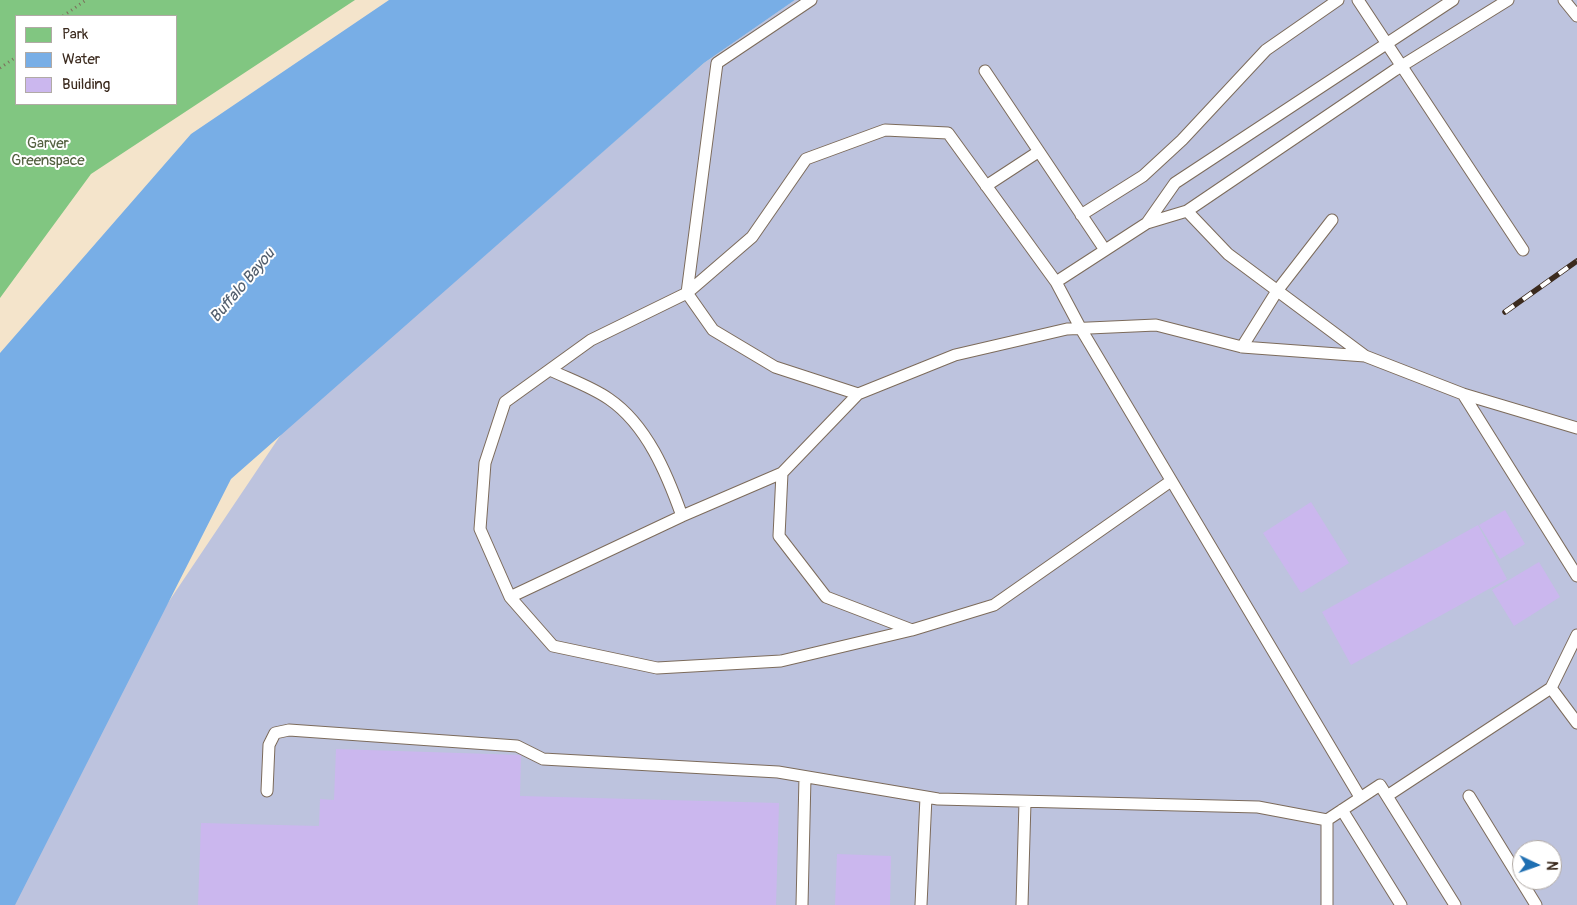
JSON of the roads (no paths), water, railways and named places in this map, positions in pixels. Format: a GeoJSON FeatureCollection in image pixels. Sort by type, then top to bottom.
{"type":"FeatureCollection","features":[{"type":"Feature","properties":{"kind":"lane"},"geometry":{"type":"LineString","coordinates":[[811,0],[717,63],[686,293],[713,330],[775,367],[858,394]]}},
{"type":"Feature","properties":{"kind":"lane"},"geometry":{"type":"LineString","coordinates":[[1081,215],[1143,176],[1182,140],[1266,50],[1338,0]]}},
{"type":"Feature","properties":{"kind":"lane"},"geometry":{"type":"LineString","coordinates":[[1358,0],[1523,250]]}},
{"type":"Feature","properties":{"kind":"lane"},"geometry":{"type":"LineString","coordinates":[[1147,223],[1175,183],[1454,0]]}},
{"type":"Feature","properties":{"kind":"lane"},"geometry":{"type":"LineString","coordinates":[[1056,282],[1147,223],[1188,211],[1401,66],[1508,0]]}},
{"type":"Feature","properties":{"kind":"lane"},"geometry":{"type":"LineString","coordinates":[[1564,0],[1577,16]]}},
{"type":"Feature","properties":{"kind":"lane"},"geometry":{"type":"LineString","coordinates":[[984,72],[1104,250]]}},
{"type":"Feature","properties":{"kind":"lane"},"geometry":{"type":"LineString","coordinates":[[1171,481],[994,605],[912,630],[781,661],[657,668],[552,646],[510,597],[480,529],[485,463],[505,402],[591,340],[686,293],[752,237],[806,160],[885,130],[948,133],[1056,282],[1081,329],[1360,797]]}},
{"type":"Feature","properties":{"kind":"lane"},"geometry":{"type":"LineString","coordinates":[[986,186],[1038,152]]}},
{"type":"Feature","properties":{"kind":"lane"},"geometry":{"type":"LineString","coordinates":[[1188,211],[1228,254],[1366,356],[1463,394],[1577,428]]}},
{"type":"Feature","properties":{"kind":"lane"},"geometry":{"type":"LineString","coordinates":[[1242,347],[1277,291],[1332,220]]}},
{"type":"Feature","properties":{"kind":"lane"},"geometry":{"type":"LineString","coordinates":[[510,597],[682,516],[782,473],[858,394],[955,355],[1067,329],[1156,325],[1242,347],[1366,356]]}},
{"type":"Feature","properties":{"kind":"lane"},"geometry":{"type":"LineString","coordinates":[[550,370],[610,399],[642,432],[668,476],[682,516]]}},
{"type":"Feature","properties":{"kind":"lane"},"geometry":{"type":"LineString","coordinates":[[1463,394],[1577,576]]}},
{"type":"Feature","properties":{"kind":"lane"},"geometry":{"type":"LineString","coordinates":[[782,473],[779,536],[826,597],[912,630]]}},
{"type":"Feature","properties":{"kind":"lane"},"geometry":{"type":"LineString","coordinates":[[1386,796],[1551,688],[1577,635]]}},
{"type":"Feature","properties":{"kind":"lane"},"geometry":{"type":"LineString","coordinates":[[1551,688],[1577,723]]}},
{"type":"Feature","properties":{"kind":"lane"},"geometry":{"type":"LineString","coordinates":[[267,791],[269,745],[276,733],[289,730],[517,746],[543,759],[778,772],[926,797],[1025,802],[1258,807],[1327,820],[1380,785],[1455,905]]}},
{"type":"Feature","properties":{"kind":"lane"},"geometry":{"type":"LineString","coordinates":[[802,905],[805,777]]}},
{"type":"Feature","properties":{"kind":"lane"},"geometry":{"type":"LineString","coordinates":[[1469,796],[1536,905]]}},
{"type":"Feature","properties":{"kind":"lane"},"geometry":{"type":"LineString","coordinates":[[921,905],[926,797]]}},
{"type":"Feature","properties":{"kind":"lane"},"geometry":{"type":"LineString","coordinates":[[1022,905],[1025,802]]}},
{"type":"Feature","properties":{"kind":"lane"},"geometry":{"type":"LineString","coordinates":[[1342,810],[1400,905]]}},
{"type":"Feature","properties":{"kind":"lane"},"geometry":{"type":"LineString","coordinates":[[1327,820],[1327,905]]}},
{"type":"Feature","properties":{"kind":"water","name":"Buffalo Bayou"},"geometry":{"type":"Polygon","coordinates":[[[389,0],[795,0],[704,63],[231,479],[15,905],[0,905],[0,353],[191,134],[389,0]]]}},
{"type":"Feature","properties":{"kind":"railway"},"geometry":{"type":"LineString","coordinates":[[1505,312],[1577,261]]}},
{"type":"Feature","properties":{"kind":"park label","name":"Garver Greenspace"},"geometry":{"type":"Point","coordinates":[48,152]}}]}
